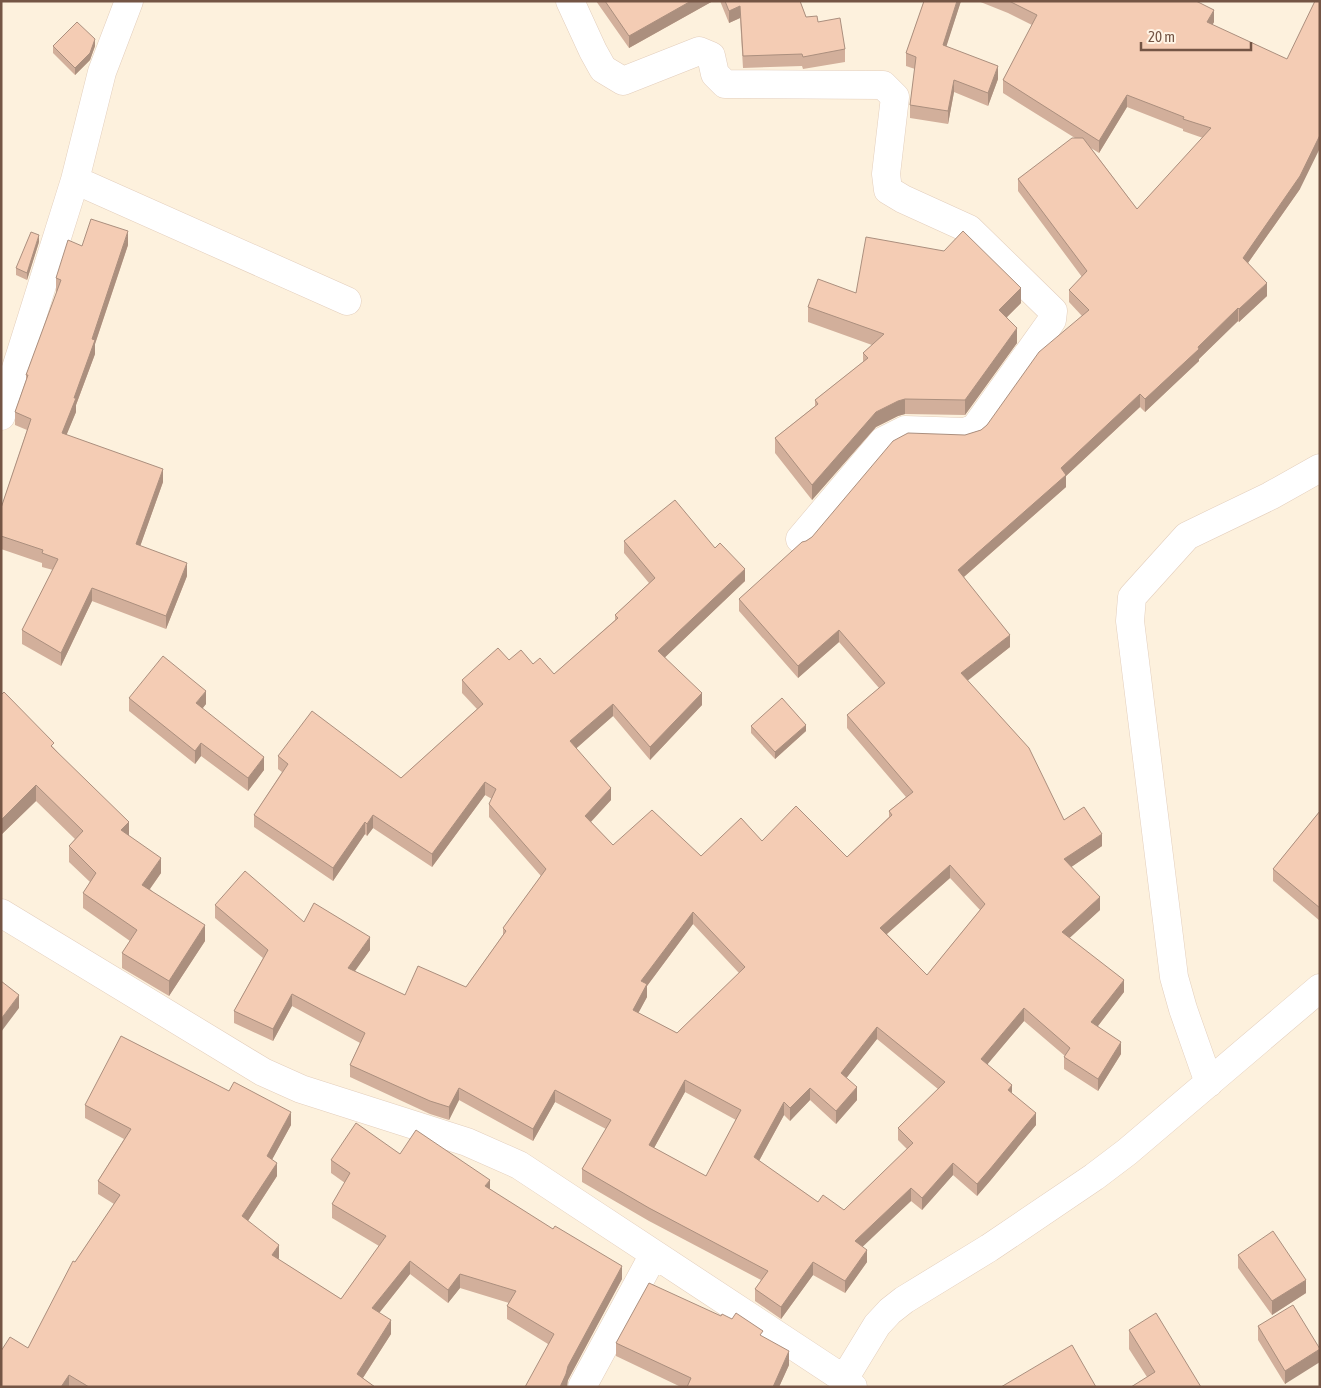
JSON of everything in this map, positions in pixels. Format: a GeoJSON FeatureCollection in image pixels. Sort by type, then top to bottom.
{"type":"FeatureCollection","features":[{"type":"Feature","properties":{"kind":"street"},"geometry":{"type":"LineString","coordinates":[[1,416],[9,364],[74,180],[102,72],[129,1]]}},
{"type":"Feature","properties":{"kind":"street"},"geometry":{"type":"LineString","coordinates":[[570,1],[593,51],[604,69],[623,81],[699,51],[711,56],[715,74],[725,84],[883,85],[895,97],[886,174],[888,190],[903,199],[969,229],[1053,311],[1052,320],[975,428],[965,432],[905,430],[883,441],[800,539]]}},
{"type":"Feature","properties":{"kind":"street"},"geometry":{"type":"LineString","coordinates":[[74,180],[347,301]]}},
{"type":"Feature","properties":{"kind":"street"},"geometry":{"type":"LineString","coordinates":[[1209,1083],[1174,977],[1130,621],[1132,597],[1187,536],[1270,496],[1320,468]]}},
{"type":"Feature","properties":{"kind":"street"},"geometry":{"type":"LineString","coordinates":[[1,913],[263,1072],[301,1089],[468,1142],[518,1165],[849,1383],[876,1325],[890,1311],[904,1300],[989,1248],[1094,1177],[1318,997]]}},
{"type":"Feature","properties":{"kind":"street"},"geometry":{"type":"LineString","coordinates":[[582,1387],[654,1254]]}},
{"type":"Feature","properties":{"kind":"building"},"geometry":{"type":"Polygon","coordinates":[[[605,1],[691,1],[629,36],[605,1]]]}},
{"type":"Feature","properties":{"kind":"building"},"geometry":{"type":"Polygon","coordinates":[[[725,1],[800,1],[806,17],[817,16],[818,22],[840,18],[845,49],[803,57],[802,54],[743,56],[740,6],[729,11],[725,1]]]}},
{"type":"Feature","properties":{"kind":"building"},"geometry":{"type":"Polygon","coordinates":[[[924,1],[957,1],[943,45],[998,66],[988,93],[954,80],[948,111],[910,105],[916,57],[906,53],[924,1]]]}},
{"type":"Feature","properties":{"kind":"building"},"geometry":{"type":"Polygon","coordinates":[[[1009,1],[1196,1],[1214,10],[1207,22],[1287,59],[1315,1],[1320,1],[1320,135],[1300,176],[1243,258],[1267,283],[1238,308],[1198,347],[1199,349],[1145,399],[1140,394],[1061,468],[1066,475],[958,570],[1010,635],[961,673],[1029,748],[1064,820],[1084,807],[1102,834],[1064,859],[1100,897],[1062,932],[1124,980],[1091,1022],[1121,1042],[1098,1079],[1064,1057],[1070,1048],[1024,1008],[981,1059],[1012,1085],[1008,1090],[1036,1113],[977,1184],[953,1163],[922,1198],[911,1188],[855,1241],[867,1250],[845,1281],[813,1262],[781,1307],[755,1289],[768,1271],[649,1208],[582,1169],[611,1120],[555,1090],[533,1129],[459,1088],[449,1107],[430,1101],[350,1065],[365,1033],[292,994],[273,1029],[234,1011],[268,950],[215,905],[245,871],[304,922],[314,903],[370,937],[348,968],[405,995],[418,966],[466,987],[506,931],[503,928],[546,869],[489,804],[496,789],[485,782],[432,854],[373,815],[367,824],[365,822],[333,868],[254,815],[288,764],[278,756],[312,711],[401,778],[483,704],[462,680],[498,648],[509,660],[521,650],[533,664],[540,658],[554,674],[618,618],[615,615],[655,578],[624,541],[675,500],[715,548],[720,543],[745,569],[658,651],[702,693],[650,747],[613,704],[570,741],[611,788],[585,816],[613,845],[652,810],[701,856],[741,818],[762,841],[796,806],[847,857],[892,815],[889,811],[913,792],[847,715],[885,683],[839,630],[798,666],[739,599],[802,542],[812,537],[893,441],[908,433],[965,435],[981,430],[987,425],[1039,352],[1089,310],[1069,290],[1087,271],[1018,179],[1072,138],[1083,138],[1137,209],[1211,128],[1183,119],[1184,117],[1127,95],[1099,141],[1003,80],[1037,15],[1009,1]],[[950,865],[880,928],[927,975],[985,904],[950,865]],[[693,912],[641,981],[647,984],[633,1010],[677,1033],[745,967],[693,912]],[[877,1027],[841,1073],[857,1087],[836,1111],[810,1088],[790,1108],[784,1102],[754,1157],[818,1202],[823,1195],[844,1210],[913,1143],[898,1128],[945,1082],[877,1027]],[[685,1080],[649,1145],[706,1176],[741,1110],[685,1080]]]}},
{"type":"Feature","properties":{"kind":"building"},"geometry":{"type":"Polygon","coordinates":[[[77,22],[95,39],[90,53],[75,68],[53,46],[77,22]]]}},
{"type":"Feature","properties":{"kind":"building"},"geometry":{"type":"Polygon","coordinates":[[[91,219],[128,231],[92,339],[95,340],[62,433],[163,469],[136,544],[187,563],[166,616],[92,588],[61,653],[22,630],[58,559],[42,553],[43,550],[1,536],[1,508],[31,419],[15,412],[28,375],[26,375],[61,280],[56,278],[68,240],[82,246],[91,219]]]}},
{"type":"Feature","properties":{"kind":"building"},"geometry":{"type":"Polygon","coordinates":[[[963,231],[1021,288],[999,310],[1017,328],[965,400],[905,399],[876,412],[812,485],[775,438],[818,404],[815,400],[868,358],[863,353],[884,334],[808,307],[818,279],[856,293],[866,237],[944,251],[963,231]]]}},
{"type":"Feature","properties":{"kind":"building"},"geometry":{"type":"Polygon","coordinates":[[[31,232],[39,235],[27,273],[16,268],[31,232]]]}},
{"type":"Feature","properties":{"kind":"building"},"geometry":{"type":"Polygon","coordinates":[[[163,656],[206,691],[196,703],[264,757],[248,778],[201,743],[195,751],[129,698],[163,656]]]}},
{"type":"Feature","properties":{"kind":"building"},"geometry":{"type":"Polygon","coordinates":[[[4,692],[54,743],[51,746],[129,822],[121,830],[161,858],[142,885],[205,925],[169,981],[122,953],[137,930],[83,893],[96,873],[69,846],[83,831],[36,785],[1,820],[1,695],[4,692]]]}},
{"type":"Feature","properties":{"kind":"building"},"geometry":{"type":"Polygon","coordinates":[[[782,698],[806,725],[775,752],[751,726],[782,698]]]}},
{"type":"Feature","properties":{"kind":"building"},"geometry":{"type":"Polygon","coordinates":[[[1320,811],[1320,908],[1273,869],[1320,811]]]}},
{"type":"Feature","properties":{"kind":"building"},"geometry":{"type":"Polygon","coordinates":[[[1,981],[19,995],[1,1019],[1,981]]]}},
{"type":"Feature","properties":{"kind":"building"},"geometry":{"type":"Polygon","coordinates":[[[121,1036],[229,1091],[234,1082],[291,1112],[267,1156],[277,1163],[242,1216],[279,1245],[272,1255],[341,1299],[386,1236],[332,1204],[350,1173],[331,1160],[356,1123],[400,1154],[416,1130],[490,1180],[485,1186],[553,1229],[555,1226],[622,1266],[568,1366],[560,1387],[525,1387],[554,1334],[507,1306],[516,1291],[460,1274],[448,1290],[410,1261],[372,1308],[391,1320],[357,1374],[375,1387],[89,1387],[69,1375],[61,1387],[1,1387],[1,1351],[10,1337],[28,1348],[73,1261],[75,1262],[120,1195],[98,1181],[131,1129],[85,1105],[121,1036]]]}},
{"type":"Feature","properties":{"kind":"building"},"geometry":{"type":"Polygon","coordinates":[[[1273,1231],[1306,1280],[1272,1301],[1238,1255],[1273,1231]]]}},
{"type":"Feature","properties":{"kind":"building"},"geometry":{"type":"Polygon","coordinates":[[[649,1283],[721,1316],[722,1314],[732,1319],[736,1313],[763,1331],[760,1335],[789,1351],[773,1387],[687,1387],[691,1378],[616,1343],[649,1283]]]}},
{"type":"Feature","properties":{"kind":"building"},"geometry":{"type":"Polygon","coordinates":[[[1293,1305],[1320,1349],[1285,1371],[1258,1326],[1293,1305]]]}},
{"type":"Feature","properties":{"kind":"building"},"geometry":{"type":"Polygon","coordinates":[[[1156,1313],[1201,1387],[1131,1387],[1155,1372],[1129,1330],[1156,1313]]]}},
{"type":"Feature","properties":{"kind":"building"},"geometry":{"type":"Polygon","coordinates":[[[1072,1345],[1096,1387],[1001,1387],[1072,1345]]]}}]}
